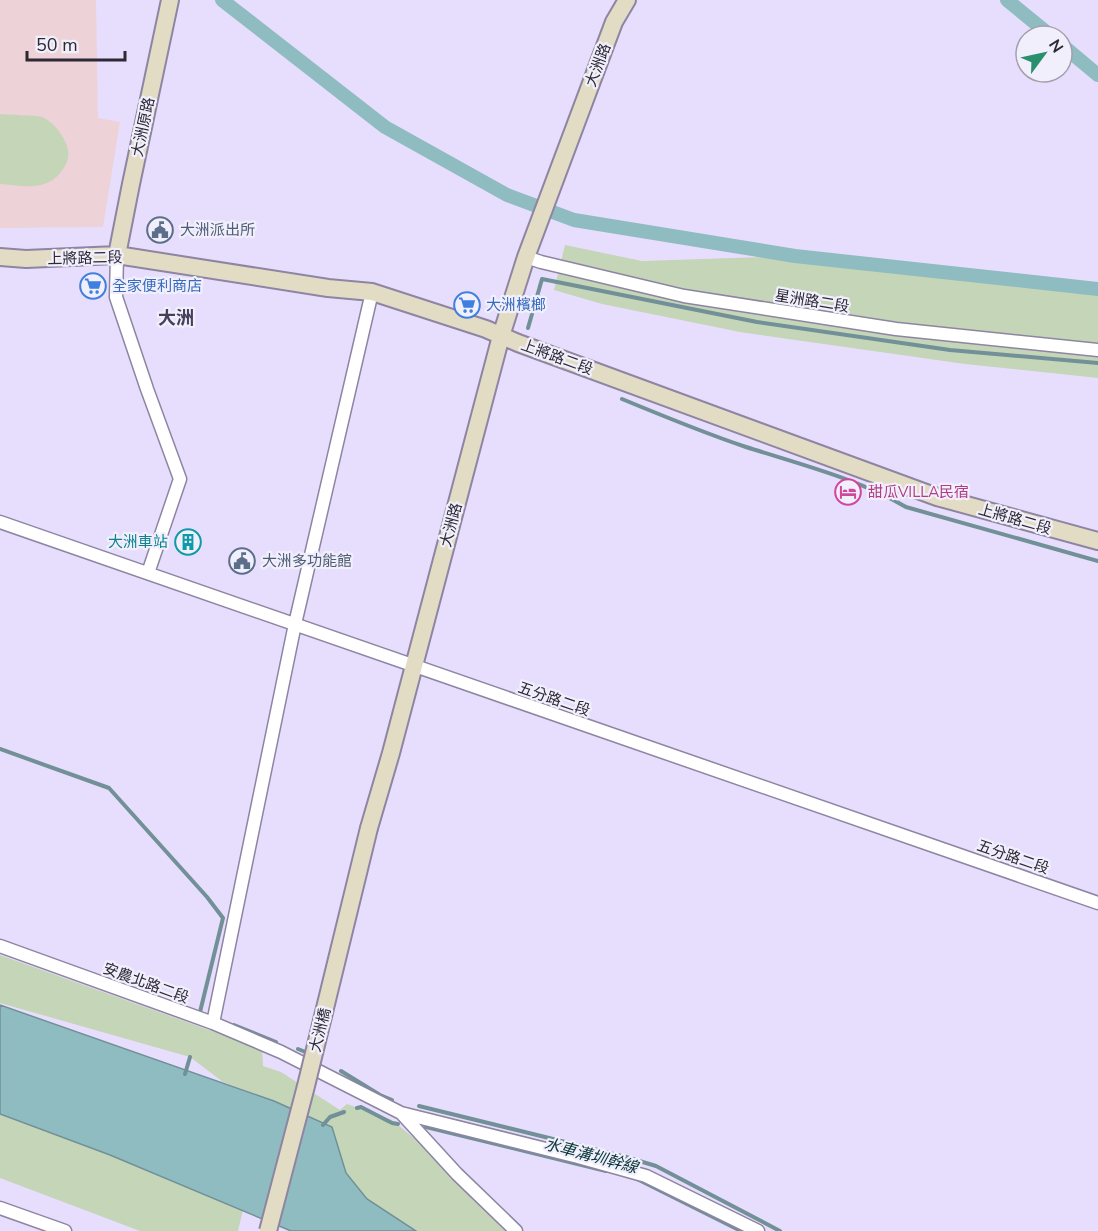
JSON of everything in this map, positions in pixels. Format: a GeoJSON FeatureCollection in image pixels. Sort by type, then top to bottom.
{"type":"FeatureCollection","features":[{"type":"Feature","properties":{"kind":"street","name":"大洲原路"},"geometry":{"type":"LineString","coordinates":[[117,255],[170,0]]}},
{"type":"Feature","properties":{"kind":"street","name":"大洲路"},"geometry":{"type":"LineString","coordinates":[[369,828],[391,753],[501,336],[547,198],[614,22],[627,0]]}},
{"type":"Feature","properties":{"kind":"street","name":"上將路二段"},"geometry":{"type":"LineString","coordinates":[[0,256],[26,259],[117,255],[328,288],[372,292],[486,329],[937,497],[1098,541]]}},
{"type":"Feature","properties":{"kind":"street"},"geometry":{"type":"LineString","coordinates":[[117,255],[116,297],[180,479],[148,573]]}},
{"type":"Feature","properties":{"kind":"street","name":"星洲路二段"},"geometry":{"type":"LineString","coordinates":[[526,257],[684,296],[896,329],[1098,350]]}},
{"type":"Feature","properties":{"kind":"street"},"geometry":{"type":"LineString","coordinates":[[213,1023],[295,624],[372,292]]}},
{"type":"Feature","properties":{"kind":"street","name":"五分路二段"},"geometry":{"type":"LineString","coordinates":[[0,522],[1098,903]]}},
{"type":"Feature","properties":{"kind":"street","name":"大洲橋"},"geometry":{"type":"LineString","coordinates":[[268,1231],[369,828]]}},
{"type":"Feature","properties":{"kind":"street","name":"安農北路二段"},"geometry":{"type":"LineString","coordinates":[[0,946],[213,1023],[281,1052],[401,1113]]}},
{"type":"Feature","properties":{"kind":"street"},"geometry":{"type":"LineString","coordinates":[[401,1113],[457,1174],[516,1231]]}},
{"type":"Feature","properties":{"kind":"street"},"geometry":{"type":"LineString","coordinates":[[401,1113],[646,1176],[758,1231]]}},
{"type":"Feature","properties":{"kind":"street"},"geometry":{"type":"LineString","coordinates":[[0,1208],[64,1231]]}},
{"type":"Feature","properties":{"kind":"shaded area"},"geometry":{"type":"Polygon","coordinates":[[[0,0],[96,0],[98,118],[120,122],[103,227],[0,228],[0,0]]]}},
{"type":"Feature","properties":{"kind":"shaded area"},"geometry":{"type":"Polygon","coordinates":[[[0,114],[42,117],[55,126],[65,140],[68,160],[63,170],[55,178],[36,186],[0,184],[0,114]]]}},
{"type":"Feature","properties":{"kind":"shaded area"},"geometry":{"type":"Polygon","coordinates":[[[565,245],[642,261],[795,256],[1098,289],[1098,378],[965,364],[740,332],[602,304],[554,290],[565,245]]]}},
{"type":"Feature","properties":{"kind":"shaded area"},"geometry":{"type":"Polygon","coordinates":[[[0,955],[262,1049],[263,1066],[281,1072],[340,1110],[347,1104],[392,1120],[457,1174],[516,1231],[416,1231],[367,1199],[346,1173],[332,1127],[274,1101],[223,1082],[190,1057],[0,1003],[0,955]]]}},
{"type":"Feature","properties":{"kind":"shaded area"},"geometry":{"type":"Polygon","coordinates":[[[0,1005],[274,1101],[332,1127],[346,1173],[367,1199],[416,1231],[291,1231],[110,1155],[0,1114],[0,1005]]]}},
{"type":"Feature","properties":{"kind":"shaded area"},"geometry":{"type":"Polygon","coordinates":[[[0,1114],[110,1155],[243,1210],[238,1231],[140,1231],[0,1178],[0,1114]]]}},
{"type":"Feature","properties":{"kind":"waterway"},"geometry":{"type":"LineString","coordinates":[[222,0],[385,127],[507,195],[574,220],[795,256],[1098,289]]}},
{"type":"Feature","properties":{"kind":"waterway"},"geometry":{"type":"LineString","coordinates":[[1007,0],[1036,24]]}},
{"type":"Feature","properties":{"kind":"waterway"},"geometry":{"type":"LineString","coordinates":[[1074,55],[1098,75]]}},
{"type":"Feature","properties":{"kind":"waterway"},"geometry":{"type":"LineString","coordinates":[[528,328],[542,279],[757,322],[950,350],[1098,363]]}},
{"type":"Feature","properties":{"kind":"waterway"},"geometry":{"type":"LineString","coordinates":[[622,399],[730,442],[849,480],[906,507],[1098,561]]}},
{"type":"Feature","properties":{"kind":"waterway"},"geometry":{"type":"LineString","coordinates":[[0,749],[109,788],[207,897],[223,918],[200,1012]]}},
{"type":"Feature","properties":{"kind":"waterway"},"geometry":{"type":"LineString","coordinates":[[234,1025],[276,1042]]}},
{"type":"Feature","properties":{"kind":"waterway"},"geometry":{"type":"LineString","coordinates":[[298,1049],[308,1053]]}},
{"type":"Feature","properties":{"kind":"waterway"},"geometry":{"type":"LineString","coordinates":[[185,1074],[190,1057]]}},
{"type":"Feature","properties":{"kind":"waterway"},"geometry":{"type":"LineString","coordinates":[[341,1071],[392,1100]]}},
{"type":"Feature","properties":{"kind":"waterway"},"geometry":{"type":"LineString","coordinates":[[419,1106],[656,1166],[780,1231]]}},
{"type":"Feature","properties":{"kind":"waterway","name":"水車溝圳幹線"},"geometry":{"type":"LineString","coordinates":[[357,1108],[361,1107],[398,1124]]}},
{"type":"Feature","properties":{"kind":"waterway","name":"水車溝圳幹線"},"geometry":{"type":"LineString","coordinates":[[323,1125],[330,1117],[344,1112]]}},
{"type":"Feature","properties":{"kind":"waterway","name":"水車溝圳幹線"},"geometry":{"type":"LineString","coordinates":[[426,1127],[606,1171]]}},
{"type":"Feature","properties":{"kind":"waterway","name":"水車溝圳幹線"},"geometry":{"type":"LineString","coordinates":[[637,1179],[741,1231]]}},
{"type":"Feature","properties":{"kind":"place","name":"大洲派出所"},"geometry":{"type":"Point","coordinates":[160,230]}},
{"type":"Feature","properties":{"kind":"place","name":"全家便利商店"},"geometry":{"type":"Point","coordinates":[93,286]}},
{"type":"Feature","properties":{"kind":"place","name":"大洲檳榔"},"geometry":{"type":"Point","coordinates":[467,305]}},
{"type":"Feature","properties":{"kind":"place","name":"甜瓜VILLA民宿"},"geometry":{"type":"Point","coordinates":[848,492]}},
{"type":"Feature","properties":{"kind":"place","name":"大洲車站"},"geometry":{"type":"Point","coordinates":[188,542]}},
{"type":"Feature","properties":{"kind":"place","name":"大洲多功能館"},"geometry":{"type":"Point","coordinates":[242,561]}},
{"type":"Feature","properties":{"kind":"district","name":"大洲"},"geometry":{"type":"Point","coordinates":[176,318]}}]}
